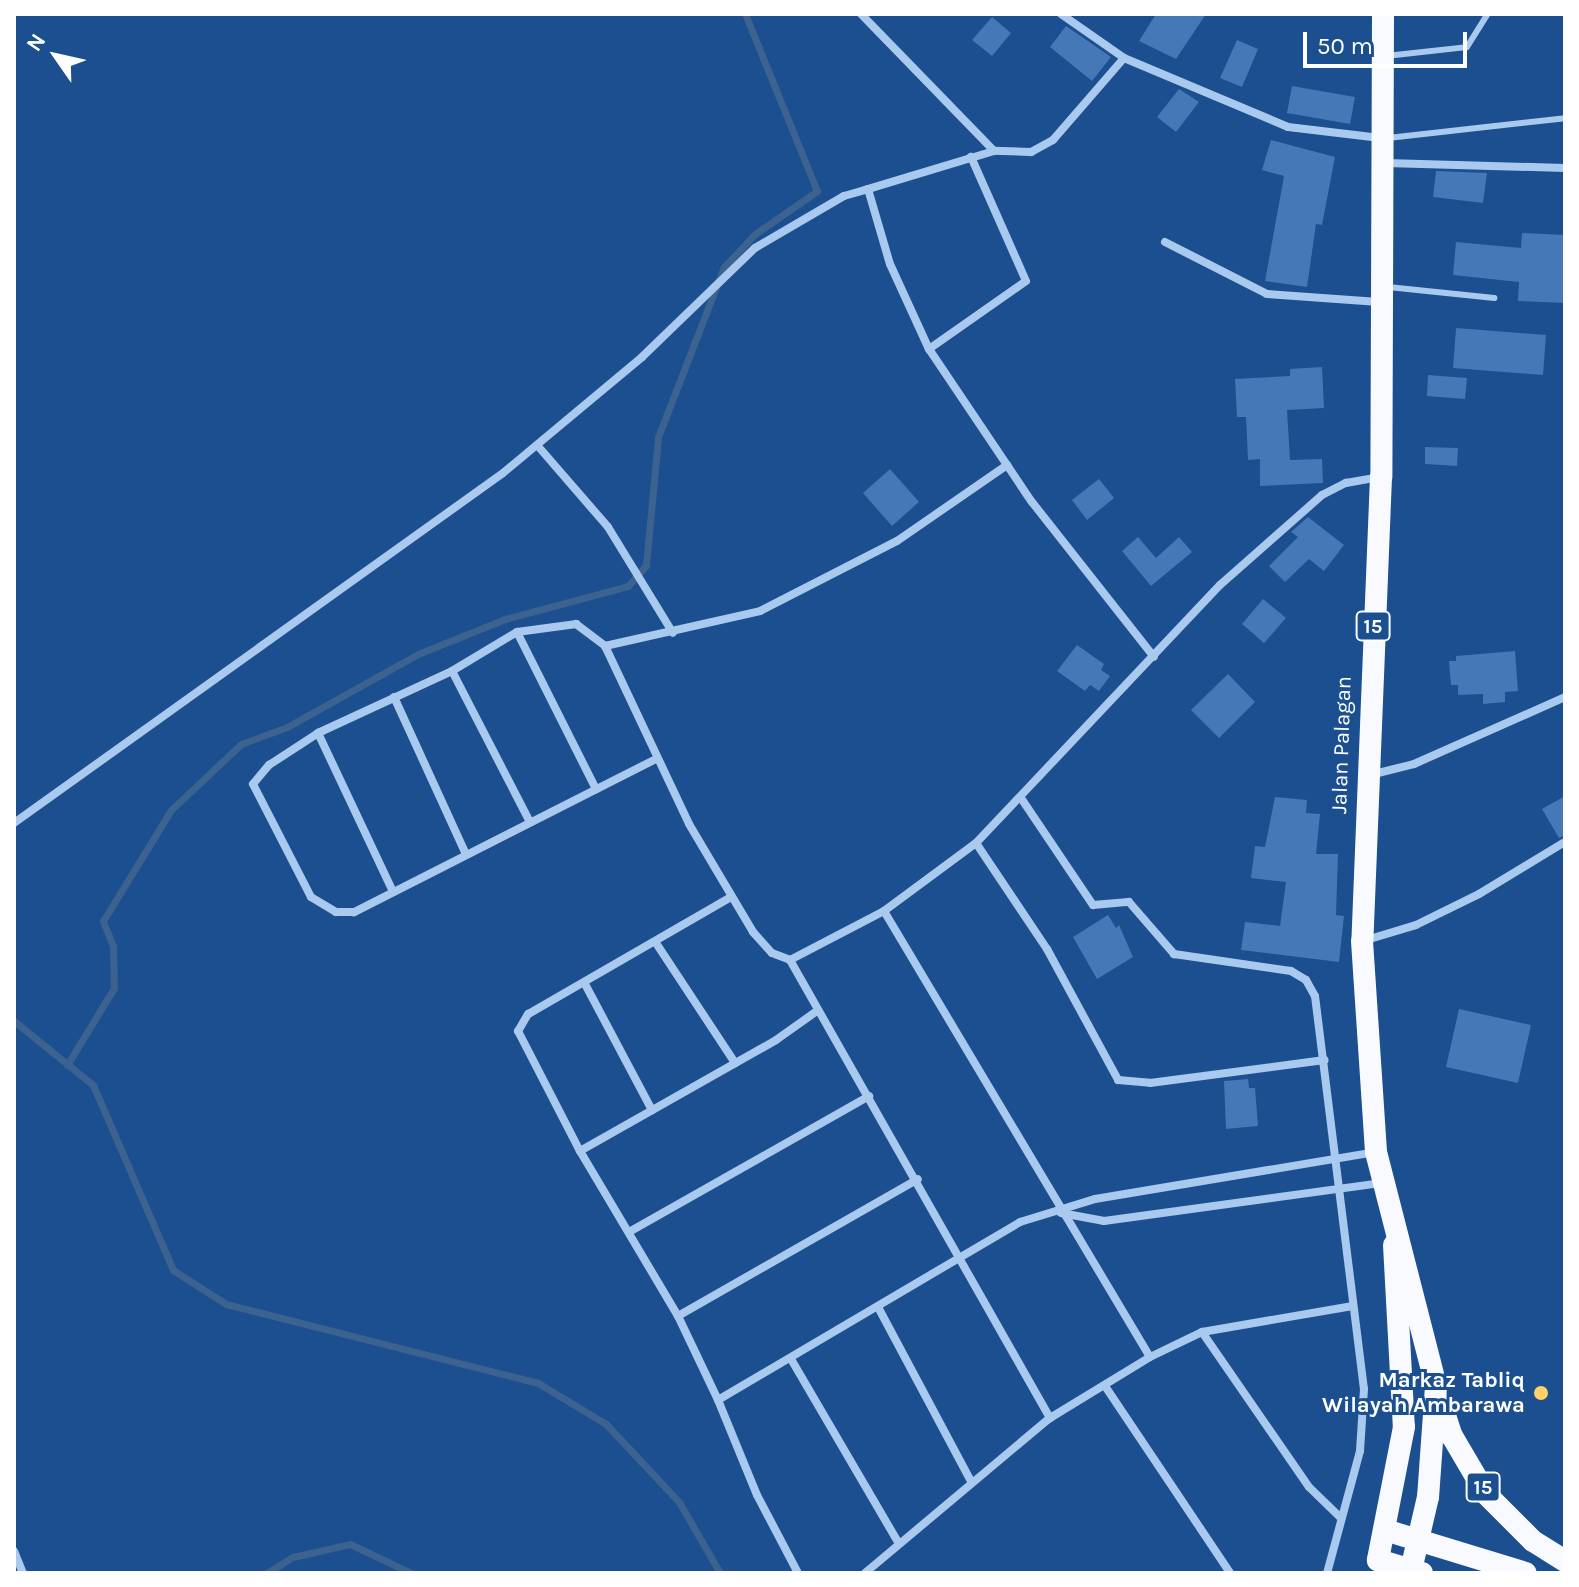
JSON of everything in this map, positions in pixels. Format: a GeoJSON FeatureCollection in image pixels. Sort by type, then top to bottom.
{"type":"FeatureCollection","features":[{"type":"Feature","properties":{"kind":"highway","name":"Jalan Palagan"},"geometry":{"type":"LineString","coordinates":[[1383,14],[1381,477],[1365,776],[1362,941],[1376,1152],[1395,1235],[1412,1276],[1436,1386],[1434,1449],[1416,1571],[1378,1560],[1404,1427],[1395,1235]]}},
{"type":"Feature","properties":{"kind":"highway","name":"15"},"geometry":{"type":"LineString","coordinates":[[1436,1386],[1452,1436],[1486,1494],[1533,1541],[1565,1561]]}},
{"type":"Feature","properties":{"kind":"highway"},"geometry":{"type":"LineString","coordinates":[[1385,1530],[1526,1573]]}},
{"type":"Feature","properties":{"kind":"street"},"geometry":{"type":"LineString","coordinates":[[861,14],[994,151]]}},
{"type":"Feature","properties":{"kind":"street"},"geometry":{"type":"LineString","coordinates":[[1061,14],[1124,58],[1288,127],[1381,138]]}},
{"type":"Feature","properties":{"kind":"street"},"geometry":{"type":"LineString","coordinates":[[14,823],[537,445],[642,357],[755,248],[844,196],[994,151],[1031,152],[1053,140],[1124,58]]}},
{"type":"Feature","properties":{"kind":"street"},"geometry":{"type":"LineString","coordinates":[[929,349],[1026,281],[971,157]]}},
{"type":"Feature","properties":{"kind":"street"},"geometry":{"type":"LineString","coordinates":[[1381,163],[1565,168]]}},
{"type":"Feature","properties":{"kind":"street"},"geometry":{"type":"LineString","coordinates":[[868,189],[890,264],[929,349],[1007,465],[1154,657]]}},
{"type":"Feature","properties":{"kind":"street"},"geometry":{"type":"LineString","coordinates":[[1165,242],[1267,294],[1380,294]]}},
{"type":"Feature","properties":{"kind":"street"},"geometry":{"type":"LineString","coordinates":[[537,445],[608,527],[673,633]]}},
{"type":"Feature","properties":{"kind":"street"},"geometry":{"type":"LineString","coordinates":[[605,646],[760,611],[897,541],[1007,465]]}},
{"type":"Feature","properties":{"kind":"street"},"geometry":{"type":"LineString","coordinates":[[790,960],[884,911],[976,843],[1220,585],[1322,495],[1346,483],[1381,477]]}},
{"type":"Feature","properties":{"kind":"street"},"geometry":{"type":"LineString","coordinates":[[656,759],[354,912],[322,907],[311,897],[258,801],[253,784],[258,774],[318,733],[452,671],[517,632],[576,624],[605,646],[656,759],[731,897],[772,953],[790,960],[817,1011],[918,1179],[1050,1418]]}},
{"type":"Feature","properties":{"kind":"street"},"geometry":{"type":"LineString","coordinates":[[517,632],[596,789]]}},
{"type":"Feature","properties":{"kind":"street"},"geometry":{"type":"LineString","coordinates":[[452,671],[530,822]]}},
{"type":"Feature","properties":{"kind":"street"},"geometry":{"type":"LineString","coordinates":[[394,697],[466,854]]}},
{"type":"Feature","properties":{"kind":"street"},"geometry":{"type":"LineString","coordinates":[[1365,776],[1414,764],[1565,697]]}},
{"type":"Feature","properties":{"kind":"street"},"geometry":{"type":"LineString","coordinates":[[318,733],[393,892]]}},
{"type":"Feature","properties":{"kind":"street"},"geometry":{"type":"LineString","coordinates":[[1021,798],[1093,905],[1129,902],[1174,954],[1291,971],[1306,980],[1321,1020],[1332,1162],[1364,1389],[1360,1451],[1327,1573]]}},
{"type":"Feature","properties":{"kind":"street"},"geometry":{"type":"LineString","coordinates":[[1362,941],[1416,925],[1565,842]]}},
{"type":"Feature","properties":{"kind":"street"},"geometry":{"type":"LineString","coordinates":[[976,843],[1047,949],[1118,1080],[1150,1083],[1324,1060]]}},
{"type":"Feature","properties":{"kind":"street"},"geometry":{"type":"LineString","coordinates":[[731,897],[585,984],[528,1014],[518,1031],[580,1151],[678,1316],[718,1400],[757,1495],[798,1573]]}},
{"type":"Feature","properties":{"kind":"street"},"geometry":{"type":"LineString","coordinates":[[884,911],[1061,1213],[1150,1357]]}},
{"type":"Feature","properties":{"kind":"street"},"geometry":{"type":"LineString","coordinates":[[656,943],[735,1063]]}},
{"type":"Feature","properties":{"kind":"street"},"geometry":{"type":"LineString","coordinates":[[585,984],[652,1110]]}},
{"type":"Feature","properties":{"kind":"street"},"geometry":{"type":"LineString","coordinates":[[580,1151],[735,1063],[817,1011]]}},
{"type":"Feature","properties":{"kind":"street"},"geometry":{"type":"LineString","coordinates":[[629,1232],[869,1096]]}},
{"type":"Feature","properties":{"kind":"street"},"geometry":{"type":"LineString","coordinates":[[718,1400],[1020,1222],[1061,1213],[1095,1199],[1332,1162],[1376,1152]]}},
{"type":"Feature","properties":{"kind":"street"},"geometry":{"type":"LineString","coordinates":[[678,1316],[918,1179]]}},
{"type":"Feature","properties":{"kind":"street"},"geometry":{"type":"LineString","coordinates":[[1061,1213],[1104,1221],[1336,1193],[1382,1183]]}},
{"type":"Feature","properties":{"kind":"street"},"geometry":{"type":"LineString","coordinates":[[865,1573],[971,1481],[1050,1418],[1150,1357],[1202,1332],[1353,1306]]}},
{"type":"Feature","properties":{"kind":"street"},"geometry":{"type":"LineString","coordinates":[[878,1307],[971,1481]]}},
{"type":"Feature","properties":{"kind":"street"},"geometry":{"type":"LineString","coordinates":[[1202,1332],[1309,1487],[1341,1518]]}},
{"type":"Feature","properties":{"kind":"street"},"geometry":{"type":"LineString","coordinates":[[791,1359],[899,1544]]}},
{"type":"Feature","properties":{"kind":"street"},"geometry":{"type":"LineString","coordinates":[[1105,1386],[1230,1573]]}},
{"type":"Feature","properties":{"kind":"street"},"geometry":{"type":"LineString","coordinates":[[14,1551],[23,1573]]}},
{"type":"Feature","properties":{"kind":"lane"},"geometry":{"type":"LineString","coordinates":[[1384,56],[1467,47],[1488,14]]}},
{"type":"Feature","properties":{"kind":"lane"},"geometry":{"type":"LineString","coordinates":[[1381,138],[1565,118]]}},
{"type":"Feature","properties":{"kind":"lane"},"geometry":{"type":"LineString","coordinates":[[1380,294],[1494,298]]}},
{"type":"Feature","properties":{"kind":"building"},"geometry":{"type":"Polygon","coordinates":[[[1156,14],[1206,14],[1176,59],[1139,41],[1156,14]]]}},
{"type":"Feature","properties":{"kind":"building"},"geometry":{"type":"Polygon","coordinates":[[[992,17],[1011,33],[992,56],[972,40],[992,17]]]}},
{"type":"Feature","properties":{"kind":"building"},"geometry":{"type":"Polygon","coordinates":[[[1066,26],[1111,57],[1092,81],[1050,47],[1066,26]]]}},
{"type":"Feature","properties":{"kind":"building"},"geometry":{"type":"Polygon","coordinates":[[[1237,40],[1258,49],[1242,87],[1220,78],[1237,40]]]}},
{"type":"Feature","properties":{"kind":"building"},"geometry":{"type":"Polygon","coordinates":[[[1292,86],[1355,97],[1350,124],[1287,113],[1292,86]]]}},
{"type":"Feature","properties":{"kind":"building"},"geometry":{"type":"Polygon","coordinates":[[[1179,89],[1199,102],[1176,132],[1157,117],[1179,89]]]}},
{"type":"Feature","properties":{"kind":"building"},"geometry":{"type":"Polygon","coordinates":[[[1271,140],[1335,157],[1322,225],[1316,224],[1307,287],[1265,281],[1284,176],[1262,170],[1271,140]]]}},
{"type":"Feature","properties":{"kind":"building"},"geometry":{"type":"Polygon","coordinates":[[[1436,171],[1487,173],[1483,203],[1433,197],[1436,171]]]}},
{"type":"Feature","properties":{"kind":"building"},"geometry":{"type":"Polygon","coordinates":[[[1522,233],[1565,235],[1565,303],[1518,301],[1519,282],[1453,275],[1456,242],[1521,248],[1522,233]]]}},
{"type":"Feature","properties":{"kind":"building"},"geometry":{"type":"Polygon","coordinates":[[[1456,328],[1546,335],[1543,375],[1453,368],[1456,328]]]}},
{"type":"Feature","properties":{"kind":"building"},"geometry":{"type":"Polygon","coordinates":[[[1322,367],[1324,408],[1287,410],[1290,460],[1322,459],[1323,483],[1260,486],[1260,459],[1248,460],[1246,417],[1237,417],[1235,379],[1290,376],[1290,369],[1322,367]]]}},
{"type":"Feature","properties":{"kind":"building"},"geometry":{"type":"Polygon","coordinates":[[[1428,375],[1467,378],[1465,399],[1427,396],[1428,375]]]}},
{"type":"Feature","properties":{"kind":"building"},"geometry":{"type":"Polygon","coordinates":[[[1425,447],[1458,448],[1457,466],[1425,464],[1425,447]]]}},
{"type":"Feature","properties":{"kind":"building"},"geometry":{"type":"Polygon","coordinates":[[[890,469],[919,502],[892,526],[863,493],[890,469]]]}},
{"type":"Feature","properties":{"kind":"building"},"geometry":{"type":"Polygon","coordinates":[[[1099,479],[1114,498],[1087,520],[1072,500],[1099,479]]]}},
{"type":"Feature","properties":{"kind":"building"},"geometry":{"type":"Polygon","coordinates":[[[1308,517],[1344,545],[1324,571],[1309,559],[1285,582],[1269,566],[1298,537],[1291,532],[1308,517]]]}},
{"type":"Feature","properties":{"kind":"building"},"geometry":{"type":"Polygon","coordinates":[[[1138,537],[1156,558],[1179,537],[1192,552],[1151,586],[1122,551],[1138,537]]]}},
{"type":"Feature","properties":{"kind":"building"},"geometry":{"type":"Polygon","coordinates":[[[1263,599],[1286,618],[1264,643],[1242,624],[1263,599]]]}},
{"type":"Feature","properties":{"kind":"building"},"geometry":{"type":"Polygon","coordinates":[[[1077,645],[1104,664],[1101,670],[1110,676],[1099,691],[1090,685],[1085,691],[1057,671],[1077,645]]]}},
{"type":"Feature","properties":{"kind":"building"},"geometry":{"type":"Polygon","coordinates":[[[1515,651],[1518,691],[1505,692],[1505,702],[1483,704],[1483,694],[1458,695],[1458,685],[1451,685],[1449,661],[1456,661],[1456,656],[1515,651]]]}},
{"type":"Feature","properties":{"kind":"building"},"geometry":{"type":"Polygon","coordinates":[[[1228,674],[1255,702],[1219,738],[1191,710],[1228,674]]]}},
{"type":"Feature","properties":{"kind":"building"},"geometry":{"type":"Polygon","coordinates":[[[1565,796],[1565,835],[1559,838],[1542,809],[1565,796]]]}},
{"type":"Feature","properties":{"kind":"building"},"geometry":{"type":"Polygon","coordinates":[[[1275,797],[1307,800],[1306,813],[1320,814],[1316,854],[1338,854],[1336,915],[1344,916],[1339,962],[1241,950],[1245,922],[1280,926],[1286,882],[1251,878],[1255,846],[1265,847],[1275,797]]]}},
{"type":"Feature","properties":{"kind":"building"},"geometry":{"type":"Polygon","coordinates":[[[1108,915],[1116,928],[1119,925],[1133,957],[1097,979],[1073,937],[1108,915]]]}},
{"type":"Feature","properties":{"kind":"building"},"geometry":{"type":"Polygon","coordinates":[[[1459,1009],[1531,1025],[1518,1083],[1446,1067],[1459,1009]]]}},
{"type":"Feature","properties":{"kind":"building"},"geometry":{"type":"Polygon","coordinates":[[[1248,1079],[1249,1088],[1255,1088],[1258,1126],[1226,1129],[1224,1081],[1248,1079]]]}},
{"type":"Feature","properties":{"kind":"waterway"},"geometry":{"type":"LineString","coordinates":[[67,1065],[114,988],[113,946],[103,921],[171,810],[241,744],[287,727],[418,654],[505,619],[628,586],[646,565],[658,437],[724,267],[755,234],[817,191],[745,14]]}},
{"type":"Feature","properties":{"kind":"waterway"},"geometry":{"type":"LineString","coordinates":[[14,1021],[93,1085],[173,1270],[226,1304],[538,1383],[606,1424],[679,1502],[720,1573]]}},
{"type":"Feature","properties":{"kind":"waterway"},"geometry":{"type":"LineString","coordinates":[[267,1573],[293,1557],[350,1544],[411,1573]]}},
{"type":"Feature","properties":{"kind":"place","name":"Markaz Tabliq Wilayah Ambarawa"},"geometry":{"type":"Point","coordinates":[1541,1393]}}]}
